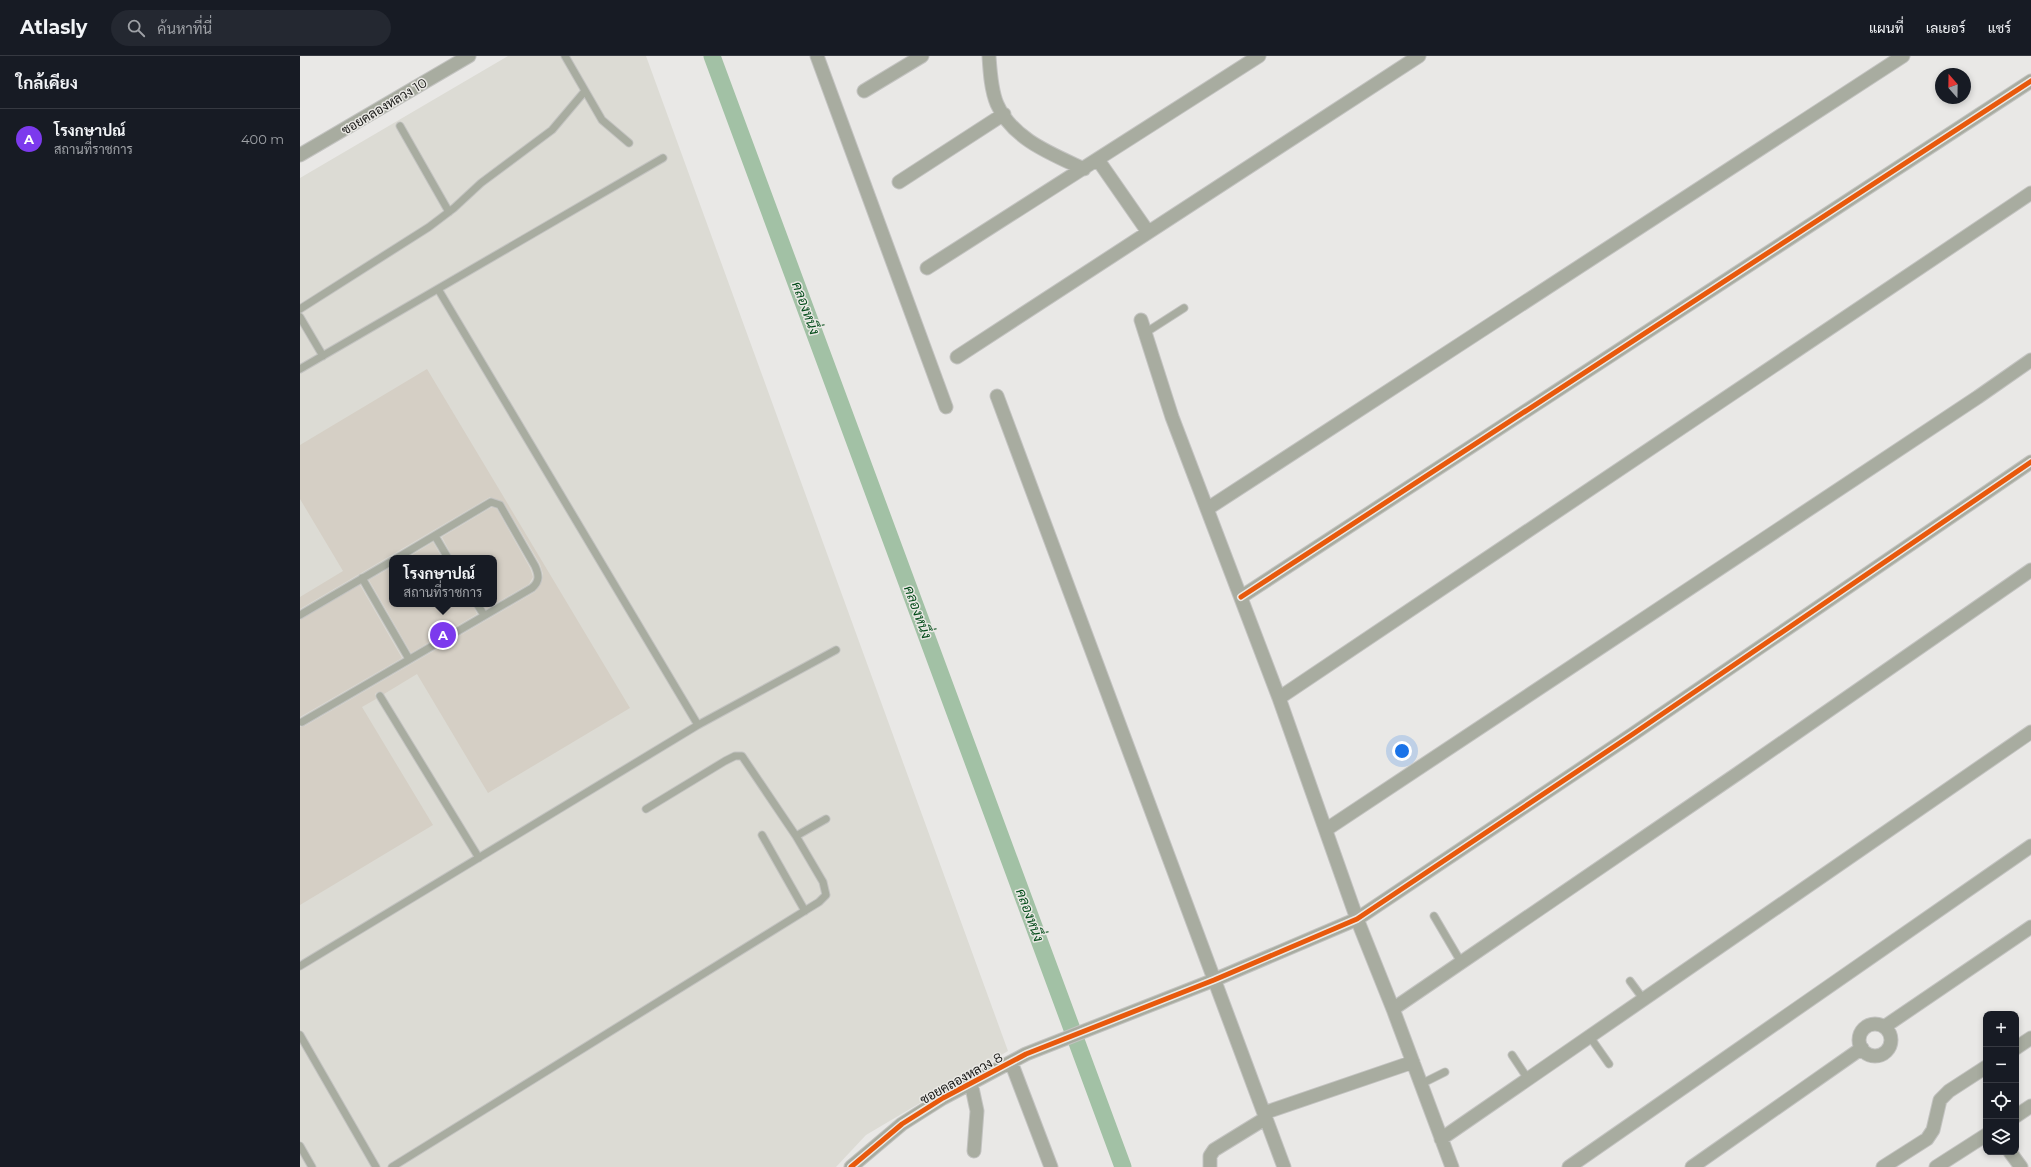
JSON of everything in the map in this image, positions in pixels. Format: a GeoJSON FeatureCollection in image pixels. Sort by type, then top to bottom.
{"type":"FeatureCollection","features":[{"type":"Feature","properties":{"kind":"street","name":"ซอยคลองหลวง 10"},"geometry":{"type":"LineString","coordinates":[[300,155],[469,56]]}},
{"type":"Feature","properties":{"kind":"street"},"geometry":{"type":"LineString","coordinates":[[817,56],[946,407]]}},
{"type":"Feature","properties":{"kind":"street"},"geometry":{"type":"LineString","coordinates":[[864,91],[922,56]]}},
{"type":"Feature","properties":{"kind":"street"},"geometry":{"type":"LineString","coordinates":[[989,56],[990,70],[997,104],[1013,128],[1033,144],[1084,169]]}},
{"type":"Feature","properties":{"kind":"street"},"geometry":{"type":"LineString","coordinates":[[927,268],[1259,56]]}},
{"type":"Feature","properties":{"kind":"street"},"geometry":{"type":"LineString","coordinates":[[957,357],[1419,56]]}},
{"type":"Feature","properties":{"kind":"street"},"geometry":{"type":"LineString","coordinates":[[1207,509],[1903,56]]}},
{"type":"Feature","properties":{"kind":"street"},"geometry":{"type":"LineString","coordinates":[[1241,597],[2031,81]]}},
{"type":"Feature","properties":{"kind":"street"},"geometry":{"type":"LineString","coordinates":[[899,182],[1004,114]]}},
{"type":"Feature","properties":{"kind":"street"},"geometry":{"type":"LineString","coordinates":[[1098,160],[1148,232]]}},
{"type":"Feature","properties":{"kind":"street"},"geometry":{"type":"LineString","coordinates":[[1279,698],[2031,193]]}},
{"type":"Feature","properties":{"kind":"street"},"geometry":{"type":"LineString","coordinates":[[1141,320],[1172,417],[1279,698],[1358,919],[1452,1167]]}},
{"type":"Feature","properties":{"kind":"street"},"geometry":{"type":"LineString","coordinates":[[1327,829],[1972,402],[2031,360]]}},
{"type":"Feature","properties":{"kind":"street"},"geometry":{"type":"LineString","coordinates":[[997,396],[1284,1167]]}},
{"type":"Feature","properties":{"kind":"street","name":"ซอยคลองหลวง 8"},"geometry":{"type":"LineString","coordinates":[[851,1167],[902,1124],[943,1098],[1026,1054],[1214,980],[1358,919],[1640,730],[2031,462]]}},
{"type":"Feature","properties":{"kind":"street"},"geometry":{"type":"LineString","coordinates":[[1393,1008],[2031,570]]}},
{"type":"Feature","properties":{"kind":"street"},"geometry":{"type":"LineString","coordinates":[[1441,1139],[2031,732]]}},
{"type":"Feature","properties":{"kind":"street"},"geometry":{"type":"LineString","coordinates":[[1569,1167],[2031,846]]}},
{"type":"Feature","properties":{"kind":"street"},"geometry":{"type":"LineString","coordinates":[[1884,1027],[2031,927]]}},
{"type":"Feature","properties":{"kind":"street"},"geometry":{"type":"LineString","coordinates":[[1874,1025],[1884,1027],[1890,1034],[1891,1040],[1888,1049],[1880,1055],[1874,1056],[1869,1054],[1862,1048],[1860,1038],[1865,1029],[1874,1025]]}},
{"type":"Feature","properties":{"kind":"street"},"geometry":{"type":"LineString","coordinates":[[2018,1047],[2031,1038]]}},
{"type":"Feature","properties":{"kind":"street"},"geometry":{"type":"LineString","coordinates":[[1692,1167],[1862,1048]]}},
{"type":"Feature","properties":{"kind":"street"},"geometry":{"type":"LineString","coordinates":[[1011,1062],[1050,1166]]}},
{"type":"Feature","properties":{"kind":"street"},"geometry":{"type":"LineString","coordinates":[[1210,1167],[1210,1156],[1214,1150],[1265,1115],[1413,1062]]}},
{"type":"Feature","properties":{"kind":"street"},"geometry":{"type":"LineString","coordinates":[[1883,1167],[1927,1139],[1933,1130],[1940,1100],[1949,1091],[1983,1069]]}},
{"type":"Feature","properties":{"kind":"street"},"geometry":{"type":"LineString","coordinates":[[971,1083],[977,1111],[974,1151]]}},
{"type":"Feature","properties":{"kind":"street"},"geometry":{"type":"LineString","coordinates":[[2019,1114],[2031,1106]]}},
{"type":"Feature","properties":{"kind":"street"},"geometry":{"type":"LineString","coordinates":[[1936,1167],[1983,1137]]}},
{"type":"Feature","properties":{"kind":"street"},"geometry":{"type":"LineString","coordinates":[[2012,1155],[2021,1167]]}},
{"type":"Feature","properties":{"kind":"lane"},"geometry":{"type":"LineString","coordinates":[[565,56],[602,120],[629,144]]}},
{"type":"Feature","properties":{"kind":"lane"},"geometry":{"type":"LineString","coordinates":[[300,309],[429,227],[449,212],[481,183],[552,130],[585,91]]}},
{"type":"Feature","properties":{"kind":"lane"},"geometry":{"type":"LineString","coordinates":[[400,126],[449,212]]}},
{"type":"Feature","properties":{"kind":"lane"},"geometry":{"type":"LineString","coordinates":[[300,369],[663,158]]}},
{"type":"Feature","properties":{"kind":"lane"},"geometry":{"type":"LineString","coordinates":[[438,289],[698,725]]}},
{"type":"Feature","properties":{"kind":"lane"},"geometry":{"type":"LineString","coordinates":[[1145,333],[1184,308]]}},
{"type":"Feature","properties":{"kind":"lane"},"geometry":{"type":"LineString","coordinates":[[300,317],[323,356]]}},
{"type":"Feature","properties":{"kind":"lane"},"geometry":{"type":"LineString","coordinates":[[302,722],[532,588],[538,580],[538,573],[535,566],[500,505],[491,502],[402,555]]}},
{"type":"Feature","properties":{"kind":"lane"},"geometry":{"type":"LineString","coordinates":[[435,536],[446,555]]}},
{"type":"Feature","properties":{"kind":"lane"},"geometry":{"type":"LineString","coordinates":[[300,615],[389,563]]}},
{"type":"Feature","properties":{"kind":"lane"},"geometry":{"type":"LineString","coordinates":[[362,578],[409,659]]}},
{"type":"Feature","properties":{"kind":"lane"},"geometry":{"type":"LineString","coordinates":[[479,607],[484,615]]}},
{"type":"Feature","properties":{"kind":"lane"},"geometry":{"type":"LineString","coordinates":[[300,966],[698,725],[836,650]]}},
{"type":"Feature","properties":{"kind":"lane"},"geometry":{"type":"LineString","coordinates":[[371,681],[376,688]]}},
{"type":"Feature","properties":{"kind":"lane"},"geometry":{"type":"LineString","coordinates":[[380,696],[479,858]]}},
{"type":"Feature","properties":{"kind":"lane"},"geometry":{"type":"LineString","coordinates":[[392,1167],[805,911],[819,902],[826,895],[825,889],[796,836],[742,756],[739,755],[692,780],[646,809]]}},
{"type":"Feature","properties":{"kind":"lane"},"geometry":{"type":"LineString","coordinates":[[796,836],[826,819]]}},
{"type":"Feature","properties":{"kind":"lane"},"geometry":{"type":"LineString","coordinates":[[762,836],[805,911]]}},
{"type":"Feature","properties":{"kind":"lane"},"geometry":{"type":"LineString","coordinates":[[1434,916],[1461,962]]}},
{"type":"Feature","properties":{"kind":"lane"},"geometry":{"type":"LineString","coordinates":[[1630,981],[1644,1000]]}},
{"type":"Feature","properties":{"kind":"lane"},"geometry":{"type":"LineString","coordinates":[[300,1035],[376,1167]]}},
{"type":"Feature","properties":{"kind":"lane"},"geometry":{"type":"LineString","coordinates":[[1590,1037],[1609,1064]]}},
{"type":"Feature","properties":{"kind":"lane"},"geometry":{"type":"LineString","coordinates":[[1512,1055],[1528,1079]]}},
{"type":"Feature","properties":{"kind":"lane"},"geometry":{"type":"LineString","coordinates":[[1421,1084],[1445,1072]]}},
{"type":"Feature","properties":{"kind":"lane"},"geometry":{"type":"LineString","coordinates":[[300,1146],[312,1167]]}},
{"type":"Feature","properties":{"kind":"shaded area"},"geometry":{"type":"Polygon","coordinates":[[[508,56],[646,56],[1008,1051],[866,1135],[836,1167],[300,1167],[300,178],[508,56]]]}},
{"type":"Feature","properties":{"kind":"building"},"geometry":{"type":"Polygon","coordinates":[[[427,369],[630,708],[488,793],[417,674],[384,694],[378,692],[375,694],[376,699],[362,707],[433,825],[300,905],[300,727],[305,726],[535,592],[542,581],[543,574],[540,564],[504,503],[490,497],[392,555],[389,555],[389,557],[300,609],[300,597],[343,571],[300,499],[300,445],[427,369]]]}},
{"type":"Feature","properties":{"kind":"building"},"geometry":{"type":"Polygon","coordinates":[[[492,507],[497,509],[530,568],[533,577],[529,584],[497,603],[497,555],[451,555],[442,537],[492,507]]]}},
{"type":"Feature","properties":{"kind":"building"},"geometry":{"type":"Polygon","coordinates":[[[433,542],[440,555],[412,555],[433,542]]]}},
{"type":"Feature","properties":{"kind":"building"},"geometry":{"type":"Polygon","coordinates":[[[389,569],[389,607],[474,607],[477,614],[411,653],[369,580],[389,569]]]}},
{"type":"Feature","properties":{"kind":"building"},"geometry":{"type":"Polygon","coordinates":[[[360,585],[402,658],[300,717],[300,620],[360,585]]]}},
{"type":"Feature","properties":{"kind":"waterway","name":"คลองหนึ่ง"},"geometry":{"type":"LineString","coordinates":[[712,56],[1123,1167]]}},
{"type":"Feature","properties":{"kind":"cycle path"},"geometry":{"type":"LineString","coordinates":[[1241,597],[2031,81]]}},
{"type":"Feature","properties":{"kind":"cycle path"},"geometry":{"type":"LineString","coordinates":[[851,1167],[902,1124],[943,1098],[1026,1054],[1214,980],[1357,919],[1633,734],[2031,462]]}},
{"type":"Feature","properties":{"kind":"place","name":"โรงกษาปณ์"},"geometry":{"type":"Point","coordinates":[443,635]}}]}
